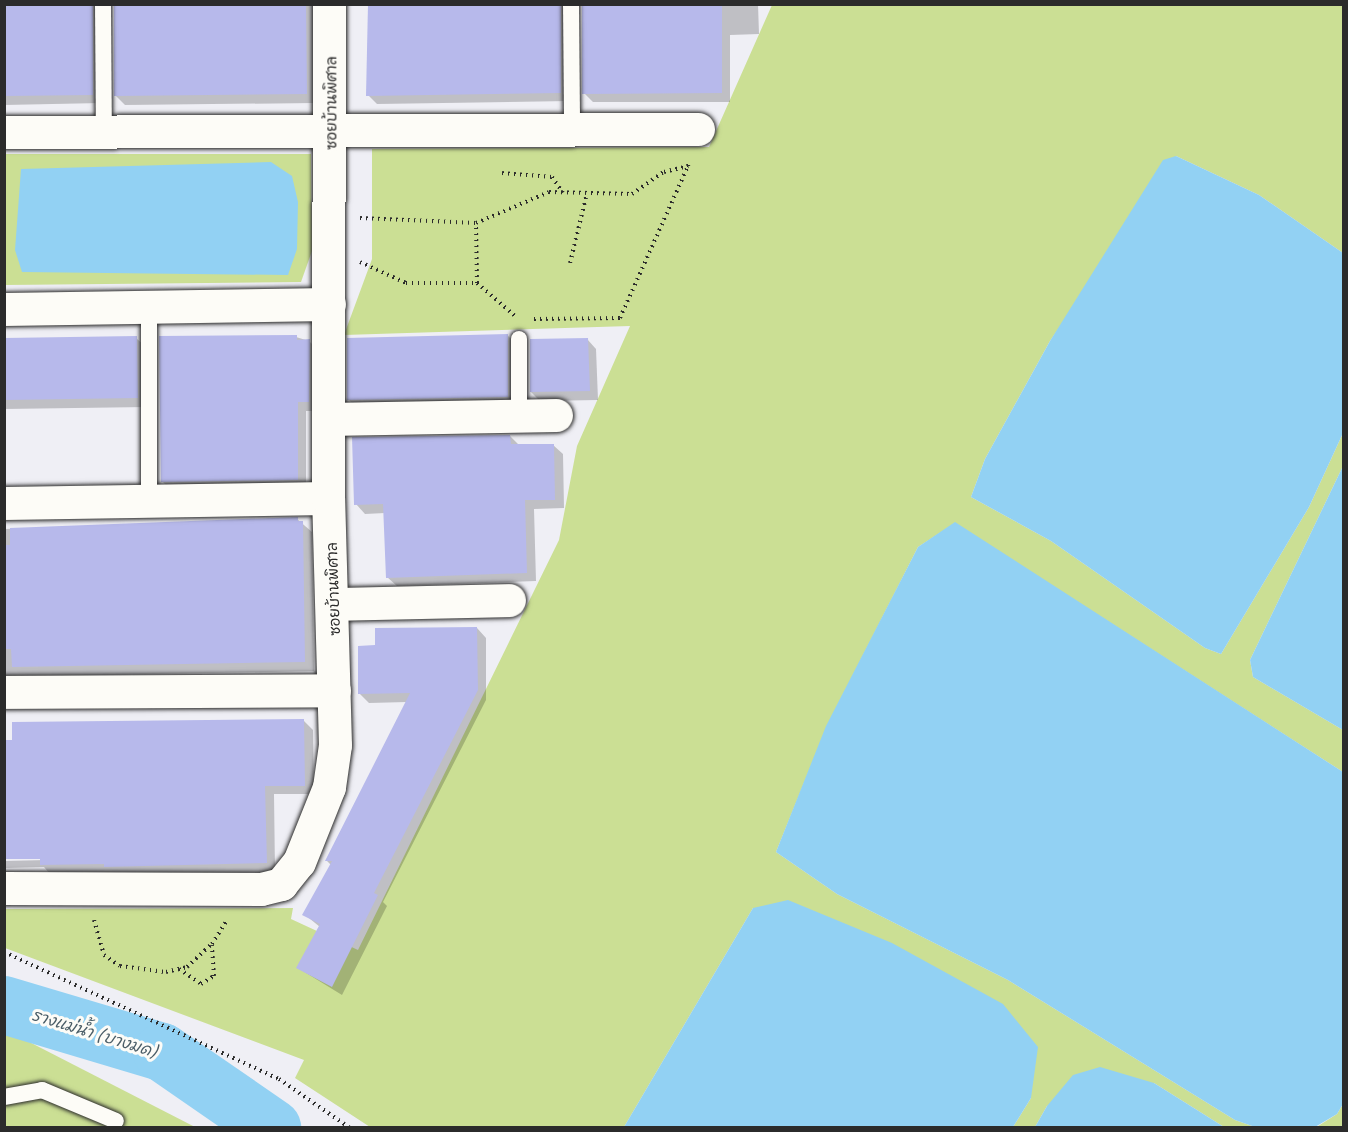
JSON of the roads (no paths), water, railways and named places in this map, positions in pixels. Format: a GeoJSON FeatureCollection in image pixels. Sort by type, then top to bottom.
{"type":"FeatureCollection","features":[{"type":"Feature","properties":{"kind":"street","name":"ซอยบ้านพิศาล"},"geometry":{"type":"LineString","coordinates":[[4,888],[94,886],[261,889],[281,884],[299,862],[329,787],[335,745],[333,604],[328,498],[329,4]]}},
{"type":"Feature","properties":{"kind":"street"},"geometry":{"type":"LineString","coordinates":[[4,132],[698,129]]}},
{"type":"Feature","properties":{"kind":"street"},"geometry":{"type":"LineString","coordinates":[[4,309],[329,304]]}},
{"type":"Feature","properties":{"kind":"street"},"geometry":{"type":"LineString","coordinates":[[328,419],[556,415]]}},
{"type":"Feature","properties":{"kind":"street"},"geometry":{"type":"LineString","coordinates":[[4,503],[328,498]]}},
{"type":"Feature","properties":{"kind":"street"},"geometry":{"type":"LineString","coordinates":[[333,604],[509,600]]}},
{"type":"Feature","properties":{"kind":"street"},"geometry":{"type":"LineString","coordinates":[[4,692],[334,690]]}},
{"type":"Feature","properties":{"kind":"lane"},"geometry":{"type":"LineString","coordinates":[[103,4],[104,132]]}},
{"type":"Feature","properties":{"kind":"lane"},"geometry":{"type":"LineString","coordinates":[[571,4],[572,130]]}},
{"type":"Feature","properties":{"kind":"lane"},"geometry":{"type":"LineString","coordinates":[[149,307],[149,501]]}},
{"type":"Feature","properties":{"kind":"lane"},"geometry":{"type":"LineString","coordinates":[[519,339],[519,415]]}},
{"type":"Feature","properties":{"kind":"lane"},"geometry":{"type":"LineString","coordinates":[[4,1097],[42,1090],[116,1121]]}},
{"type":"Feature","properties":{"kind":"water"},"geometry":{"type":"Polygon","coordinates":[[[1176,156],[1259,195],[1343,253],[1343,433],[1309,507],[1221,654],[1205,648],[1051,541],[971,497],[985,459],[1050,341],[1163,160],[1176,156]]]}},
{"type":"Feature","properties":{"kind":"water"},"geometry":{"type":"Polygon","coordinates":[[[271,162],[292,176],[298,202],[297,249],[288,275],[22,272],[15,250],[21,169],[271,162]]]}},
{"type":"Feature","properties":{"kind":"water"},"geometry":{"type":"Polygon","coordinates":[[[1343,466],[1343,730],[1253,677],[1250,660],[1343,466]]]}},
{"type":"Feature","properties":{"kind":"water"},"geometry":{"type":"Polygon","coordinates":[[[955,522],[1343,772],[1343,1104],[1337,1114],[1315,1127],[1255,1127],[1235,1120],[1008,980],[837,894],[776,852],[826,726],[918,547],[955,522]]]}},
{"type":"Feature","properties":{"kind":"water"},"geometry":{"type":"Polygon","coordinates":[[[788,900],[892,943],[1003,1004],[1038,1047],[1031,1098],[1013,1127],[624,1127],[753,908],[788,900]]]}},
{"type":"Feature","properties":{"kind":"water"},"geometry":{"type":"Polygon","coordinates":[[[1100,1067],[1154,1083],[1224,1127],[1035,1127],[1047,1106],[1073,1075],[1100,1067]]]}},
{"type":"Feature","properties":{"kind":"waterway","name":"รางแม่น้ำ (บางมด)"},"geometry":{"type":"LineString","coordinates":[[4,1005],[162,1052],[272,1128]]}}]}
